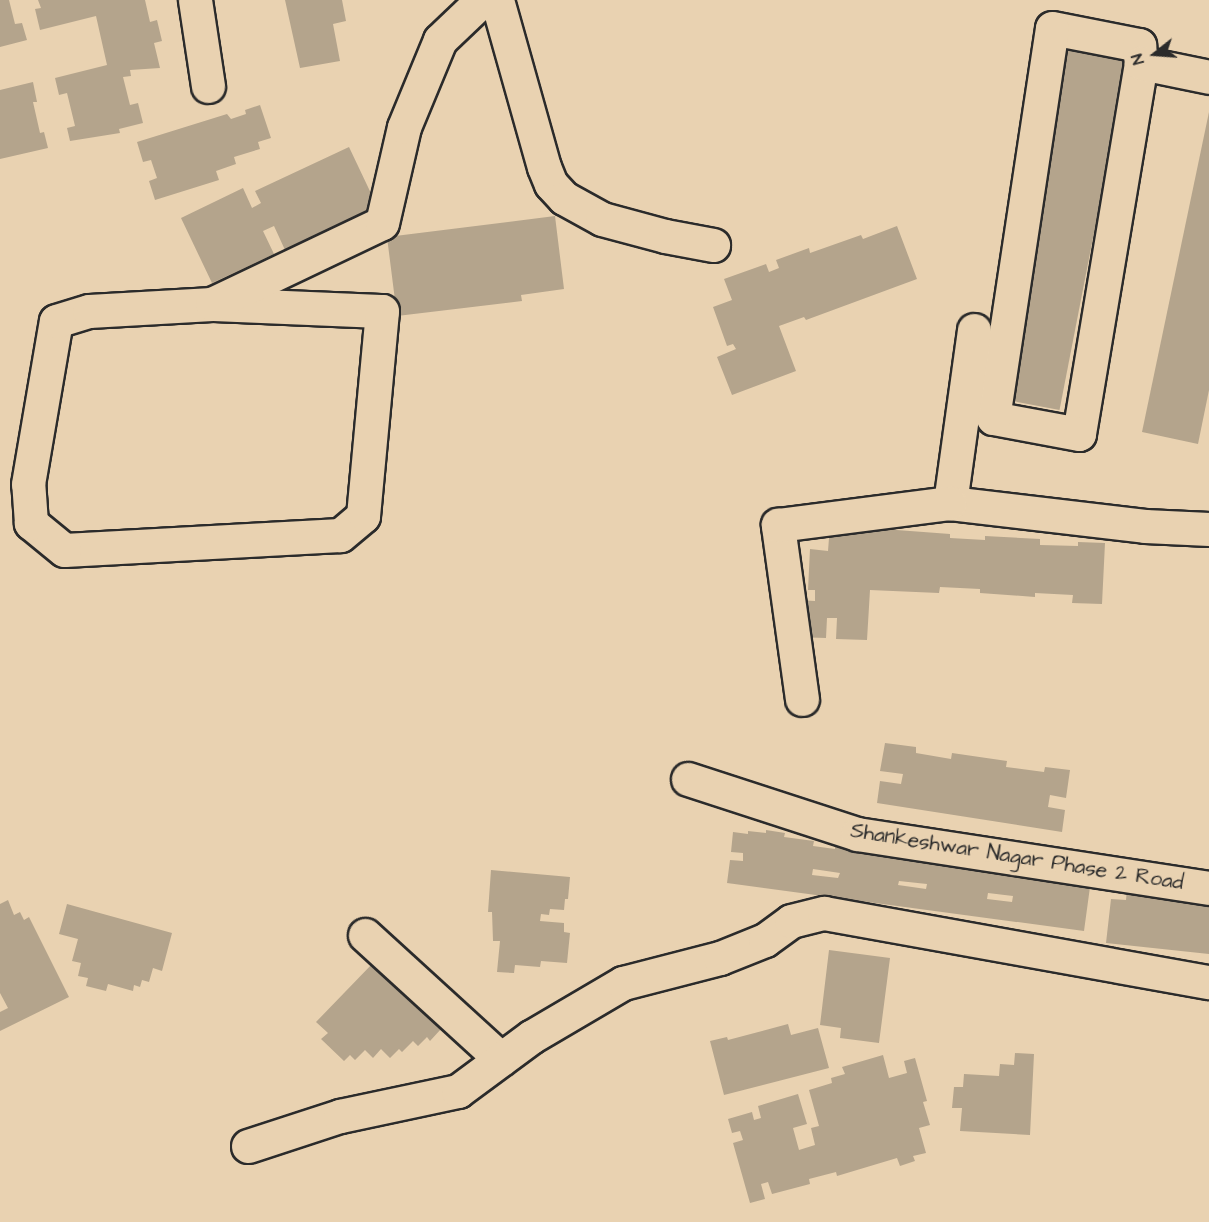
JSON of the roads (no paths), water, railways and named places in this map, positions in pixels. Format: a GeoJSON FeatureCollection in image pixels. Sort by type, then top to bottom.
{"type":"FeatureCollection","features":[{"type":"Feature","properties":{"kind":"street"},"geometry":{"type":"LineString","coordinates":[[195,0],[208,86]]}},
{"type":"Feature","properties":{"kind":"street"},"geometry":{"type":"LineString","coordinates":[[212,304],[382,311],[363,516],[340,535],[64,550],[31,524],[28,484],[56,321],[89,312],[212,304],[382,223],[404,127],[441,40],[482,0]]}},
{"type":"Feature","properties":{"kind":"street"},"geometry":{"type":"LineString","coordinates":[[497,0],[544,167],[551,184],[564,198],[602,219],[665,237],[713,245]]}},
{"type":"Feature","properties":{"kind":"street"},"geometry":{"type":"LineString","coordinates":[[1052,28],[1139,45],[1141,63],[1078,434],[993,418],[1052,28]]}},
{"type":"Feature","properties":{"kind":"street"},"geometry":{"type":"LineString","coordinates":[[1141,63],[1209,77]]}},
{"type":"Feature","properties":{"kind":"street"},"geometry":{"type":"LineString","coordinates":[[950,503],[974,330]]}},
{"type":"Feature","properties":{"kind":"street"},"geometry":{"type":"LineString","coordinates":[[802,699],[778,525],[950,503],[1145,526],[1209,529]]}},
{"type":"Feature","properties":{"kind":"street","name":"Shankeshwar Nagar Phase 2 Road"},"geometry":{"type":"LineString","coordinates":[[688,779],[857,834],[1209,888]]}},
{"type":"Feature","properties":{"kind":"street"},"geometry":{"type":"LineString","coordinates":[[248,1146],[340,1116],[458,1091],[531,1036],[623,983],[720,958],[765,940],[791,921],[824,913],[1209,982]]}},
{"type":"Feature","properties":{"kind":"street"},"geometry":{"type":"LineString","coordinates":[[366,935],[501,1059]]}}]}
